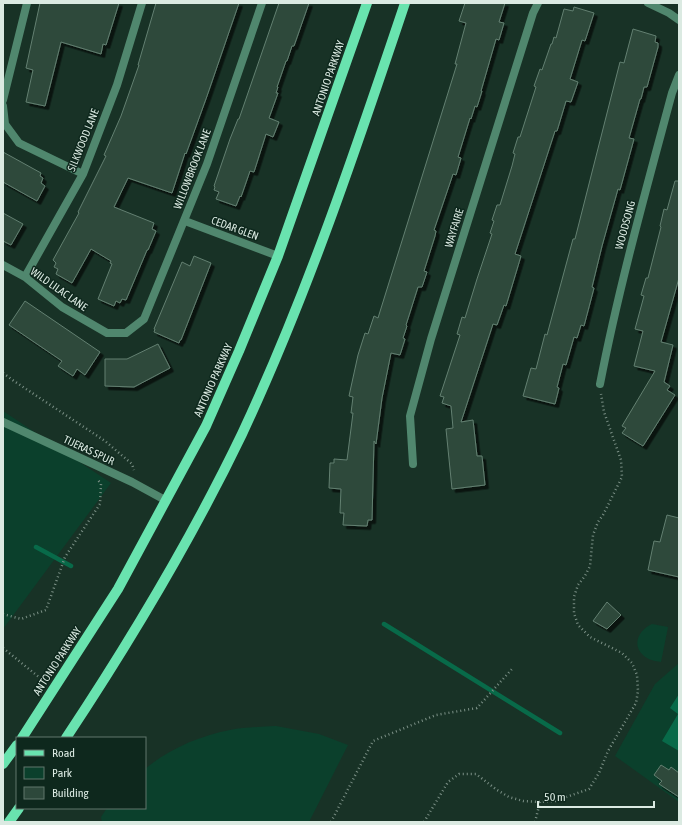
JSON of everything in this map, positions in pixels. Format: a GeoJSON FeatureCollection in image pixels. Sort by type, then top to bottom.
{"type":"FeatureCollection","features":[{"type":"Feature","properties":{"kind":"main road","name":"ANTONIO PARKWAY"},"geometry":{"type":"LineString","coordinates":[[23,737],[118,589],[206,426],[278,256],[367,3]]}},
{"type":"Feature","properties":{"kind":"main road"},"geometry":{"type":"LineString","coordinates":[[67,737],[151,605],[242,434],[305,288],[348,171],[405,3]]}},
{"type":"Feature","properties":{"kind":"main road"},"geometry":{"type":"LineString","coordinates":[[3,764],[16,746]]}},
{"type":"Feature","properties":{"kind":"main road"},"geometry":{"type":"LineString","coordinates":[[9,822],[18,809]]}},
{"type":"Feature","properties":{"kind":"street"},"geometry":{"type":"LineString","coordinates":[[3,100],[27,3]]}},
{"type":"Feature","properties":{"kind":"street","name":"SILKWOOD LANE"},"geometry":{"type":"LineString","coordinates":[[25,278],[83,174],[117,85],[142,3]]}},
{"type":"Feature","properties":{"kind":"street","name":"WILLOWBROOK LANE"},"geometry":{"type":"LineString","coordinates":[[126,333],[144,319],[185,221],[207,164],[262,3]]}},
{"type":"Feature","properties":{"kind":"street","name":"WAYFAIRE"},"geometry":{"type":"LineString","coordinates":[[412,464],[410,416],[434,332],[533,13],[538,3]]}},
{"type":"Feature","properties":{"kind":"street"},"geometry":{"type":"LineString","coordinates":[[648,3],[679,20]]}},
{"type":"Feature","properties":{"kind":"street","name":"WOODSONG"},"geometry":{"type":"LineString","coordinates":[[600,384],[630,249],[672,93],[679,75]]}},
{"type":"Feature","properties":{"kind":"street"},"geometry":{"type":"LineString","coordinates":[[3,106],[5,124],[19,143],[83,174]]}},
{"type":"Feature","properties":{"kind":"street","name":"CEDAR GLEN"},"geometry":{"type":"LineString","coordinates":[[185,221],[278,256]]}},
{"type":"Feature","properties":{"kind":"street","name":"WILD LILAC LANE"},"geometry":{"type":"LineString","coordinates":[[3,265],[25,278],[62,307],[107,333],[126,333]]}},
{"type":"Feature","properties":{"kind":"street","name":"TIJERAS SPUR"},"geometry":{"type":"LineString","coordinates":[[3,422],[137,484],[165,500]]}},
{"type":"Feature","properties":{"kind":"path"},"geometry":{"type":"LineString","coordinates":[[3,373],[14,382],[104,441],[132,464],[137,484]]}},
{"type":"Feature","properties":{"kind":"path"},"geometry":{"type":"LineString","coordinates":[[424,822],[448,782],[459,774],[476,774],[509,797],[523,801],[555,801],[589,789],[599,773],[608,751],[636,703],[638,691],[637,675],[632,663],[622,653],[590,637],[578,625],[574,613],[574,597],[578,585],[590,566],[594,534],[598,522],[622,476],[621,460],[604,412],[600,384]]}},
{"type":"Feature","properties":{"kind":"path"},"geometry":{"type":"LineString","coordinates":[[3,614],[20,618],[46,610],[65,557],[100,504],[101,484],[87,461]]}},
{"type":"Feature","properties":{"kind":"path"},"geometry":{"type":"LineString","coordinates":[[3,648],[54,688]]}},
{"type":"Feature","properties":{"kind":"path"},"geometry":{"type":"LineString","coordinates":[[331,822],[373,740],[436,715],[477,708],[512,669]]}},
{"type":"Feature","properties":{"kind":"path"},"geometry":{"type":"LineString","coordinates":[[535,822],[540,802]]}},
{"type":"Feature","properties":{"kind":"green space"},"geometry":{"type":"Polygon","coordinates":[[[3,411],[111,483],[3,629],[3,411]]]}},
{"type":"Feature","properties":{"kind":"green space"},"geometry":{"type":"Polygon","coordinates":[[[652,624],[668,627],[661,662],[645,657],[639,651],[637,642],[638,637],[644,629],[652,624]]]}},
{"type":"Feature","properties":{"kind":"green space"},"geometry":{"type":"Polygon","coordinates":[[[679,663],[679,802],[615,756],[655,684],[679,663]]]}},
{"type":"Feature","properties":{"kind":"green space"},"geometry":{"type":"Polygon","coordinates":[[[276,726],[319,734],[348,745],[309,822],[102,822],[101,817],[106,809],[146,809],[146,768],[164,755],[185,744],[207,736],[241,728],[276,726]]]}},
{"type":"Feature","properties":{"kind":"shaded area"},"geometry":{"type":"Polygon","coordinates":[[[679,694],[679,751],[662,741],[678,714],[670,708],[679,694]]]}},
{"type":"Feature","properties":{"kind":"building"},"geometry":{"type":"Polygon","coordinates":[[[40,3],[119,3],[106,45],[103,44],[101,54],[61,42],[45,106],[26,102],[33,70],[26,68],[40,3]]]}},
{"type":"Feature","properties":{"kind":"building"},"geometry":{"type":"Polygon","coordinates":[[[156,3],[239,3],[172,193],[128,178],[114,207],[154,223],[152,229],[156,231],[126,300],[122,299],[120,303],[116,301],[114,306],[98,299],[112,264],[110,263],[111,261],[91,249],[72,283],[56,274],[58,269],[54,267],[56,263],[53,260],[79,213],[78,212],[106,156],[104,155],[121,116],[139,65],[156,3]]]}},
{"type":"Feature","properties":{"kind":"building"},"geometry":{"type":"Polygon","coordinates":[[[279,3],[309,3],[294,46],[292,46],[286,61],[277,87],[276,93],[278,93],[269,118],[279,122],[273,137],[266,134],[254,172],[250,171],[241,197],[240,196],[236,206],[216,199],[219,192],[214,190],[214,186],[279,3]]]}},
{"type":"Feature","properties":{"kind":"building"},"geometry":{"type":"Polygon","coordinates":[[[465,3],[505,3],[499,22],[504,23],[499,40],[496,39],[477,107],[475,106],[471,119],[470,118],[458,157],[461,158],[456,175],[453,174],[434,230],[436,231],[435,236],[424,271],[427,272],[422,287],[418,287],[406,325],[403,338],[405,339],[400,355],[391,353],[382,398],[376,444],[374,441],[372,520],[368,520],[367,526],[343,525],[344,513],[340,513],[341,489],[329,488],[330,463],[334,463],[334,459],[347,460],[353,413],[351,413],[353,397],[349,396],[358,355],[365,333],[368,334],[374,316],[378,318],[457,64],[455,64],[466,23],[459,21],[465,3]]]}},
{"type":"Feature","properties":{"kind":"building"},"geometry":{"type":"Polygon","coordinates":[[[574,7],[594,13],[585,41],[582,40],[570,79],[578,82],[571,102],[566,101],[557,131],[555,131],[515,254],[521,256],[506,306],[504,305],[497,325],[493,324],[461,422],[473,420],[477,456],[482,456],[485,485],[452,489],[446,429],[453,428],[451,406],[442,403],[444,397],[440,396],[460,335],[457,334],[462,317],[465,318],[492,234],[490,233],[494,221],[492,220],[497,205],[500,205],[515,154],[513,153],[518,137],[520,137],[536,87],[534,86],[540,69],[542,70],[554,37],[556,38],[564,9],[573,11],[574,7]]]}},
{"type":"Feature","properties":{"kind":"building"},"geometry":{"type":"Polygon","coordinates":[[[633,29],[656,36],[655,42],[658,43],[658,47],[647,87],[644,87],[629,138],[634,139],[602,246],[592,287],[594,288],[584,326],[581,325],[577,338],[574,337],[566,365],[563,364],[557,387],[559,388],[555,404],[523,396],[531,368],[536,369],[545,334],[547,335],[573,239],[575,239],[620,62],[624,63],[633,29]]]}},
{"type":"Feature","properties":{"kind":"building"},"geometry":{"type":"Polygon","coordinates":[[[3,152],[41,173],[40,176],[43,178],[41,183],[45,186],[37,201],[3,182],[3,152]]]}},
{"type":"Feature","properties":{"kind":"building"},"geometry":{"type":"Polygon","coordinates":[[[675,181],[679,181],[679,278],[661,342],[673,345],[664,382],[670,386],[667,390],[675,395],[643,446],[622,433],[626,428],[622,426],[655,371],[634,366],[643,331],[635,329],[644,296],[641,295],[646,278],[648,278],[664,209],[667,210],[675,181]]]}},
{"type":"Feature","properties":{"kind":"building"},"geometry":{"type":"Polygon","coordinates":[[[3,213],[23,224],[11,245],[3,241],[3,213]]]}},
{"type":"Feature","properties":{"kind":"building"},"geometry":{"type":"Polygon","coordinates":[[[194,256],[211,263],[179,343],[154,332],[154,329],[182,262],[190,266],[194,256]]]}},
{"type":"Feature","properties":{"kind":"building"},"geometry":{"type":"Polygon","coordinates":[[[25,301],[100,352],[85,375],[77,369],[73,376],[58,366],[62,361],[9,325],[25,301]]]}},
{"type":"Feature","properties":{"kind":"building"},"geometry":{"type":"Polygon","coordinates":[[[158,344],[170,368],[134,387],[105,386],[105,359],[127,359],[158,344]]]}},
{"type":"Feature","properties":{"kind":"building"},"geometry":{"type":"Polygon","coordinates":[[[667,515],[679,518],[679,577],[648,570],[654,541],[660,542],[667,515]]]}},
{"type":"Feature","properties":{"kind":"building"},"geometry":{"type":"Polygon","coordinates":[[[607,602],[621,615],[607,629],[593,621],[607,602]]]}},
{"type":"Feature","properties":{"kind":"building"},"geometry":{"type":"Polygon","coordinates":[[[661,765],[669,770],[671,767],[679,773],[679,797],[659,784],[662,781],[654,775],[661,765]]]}},
{"type":"Feature","properties":{"kind":"waterway"},"geometry":{"type":"LineString","coordinates":[[36,547],[71,566]]}},
{"type":"Feature","properties":{"kind":"waterway"},"geometry":{"type":"LineString","coordinates":[[384,624],[560,733]]}}]}
